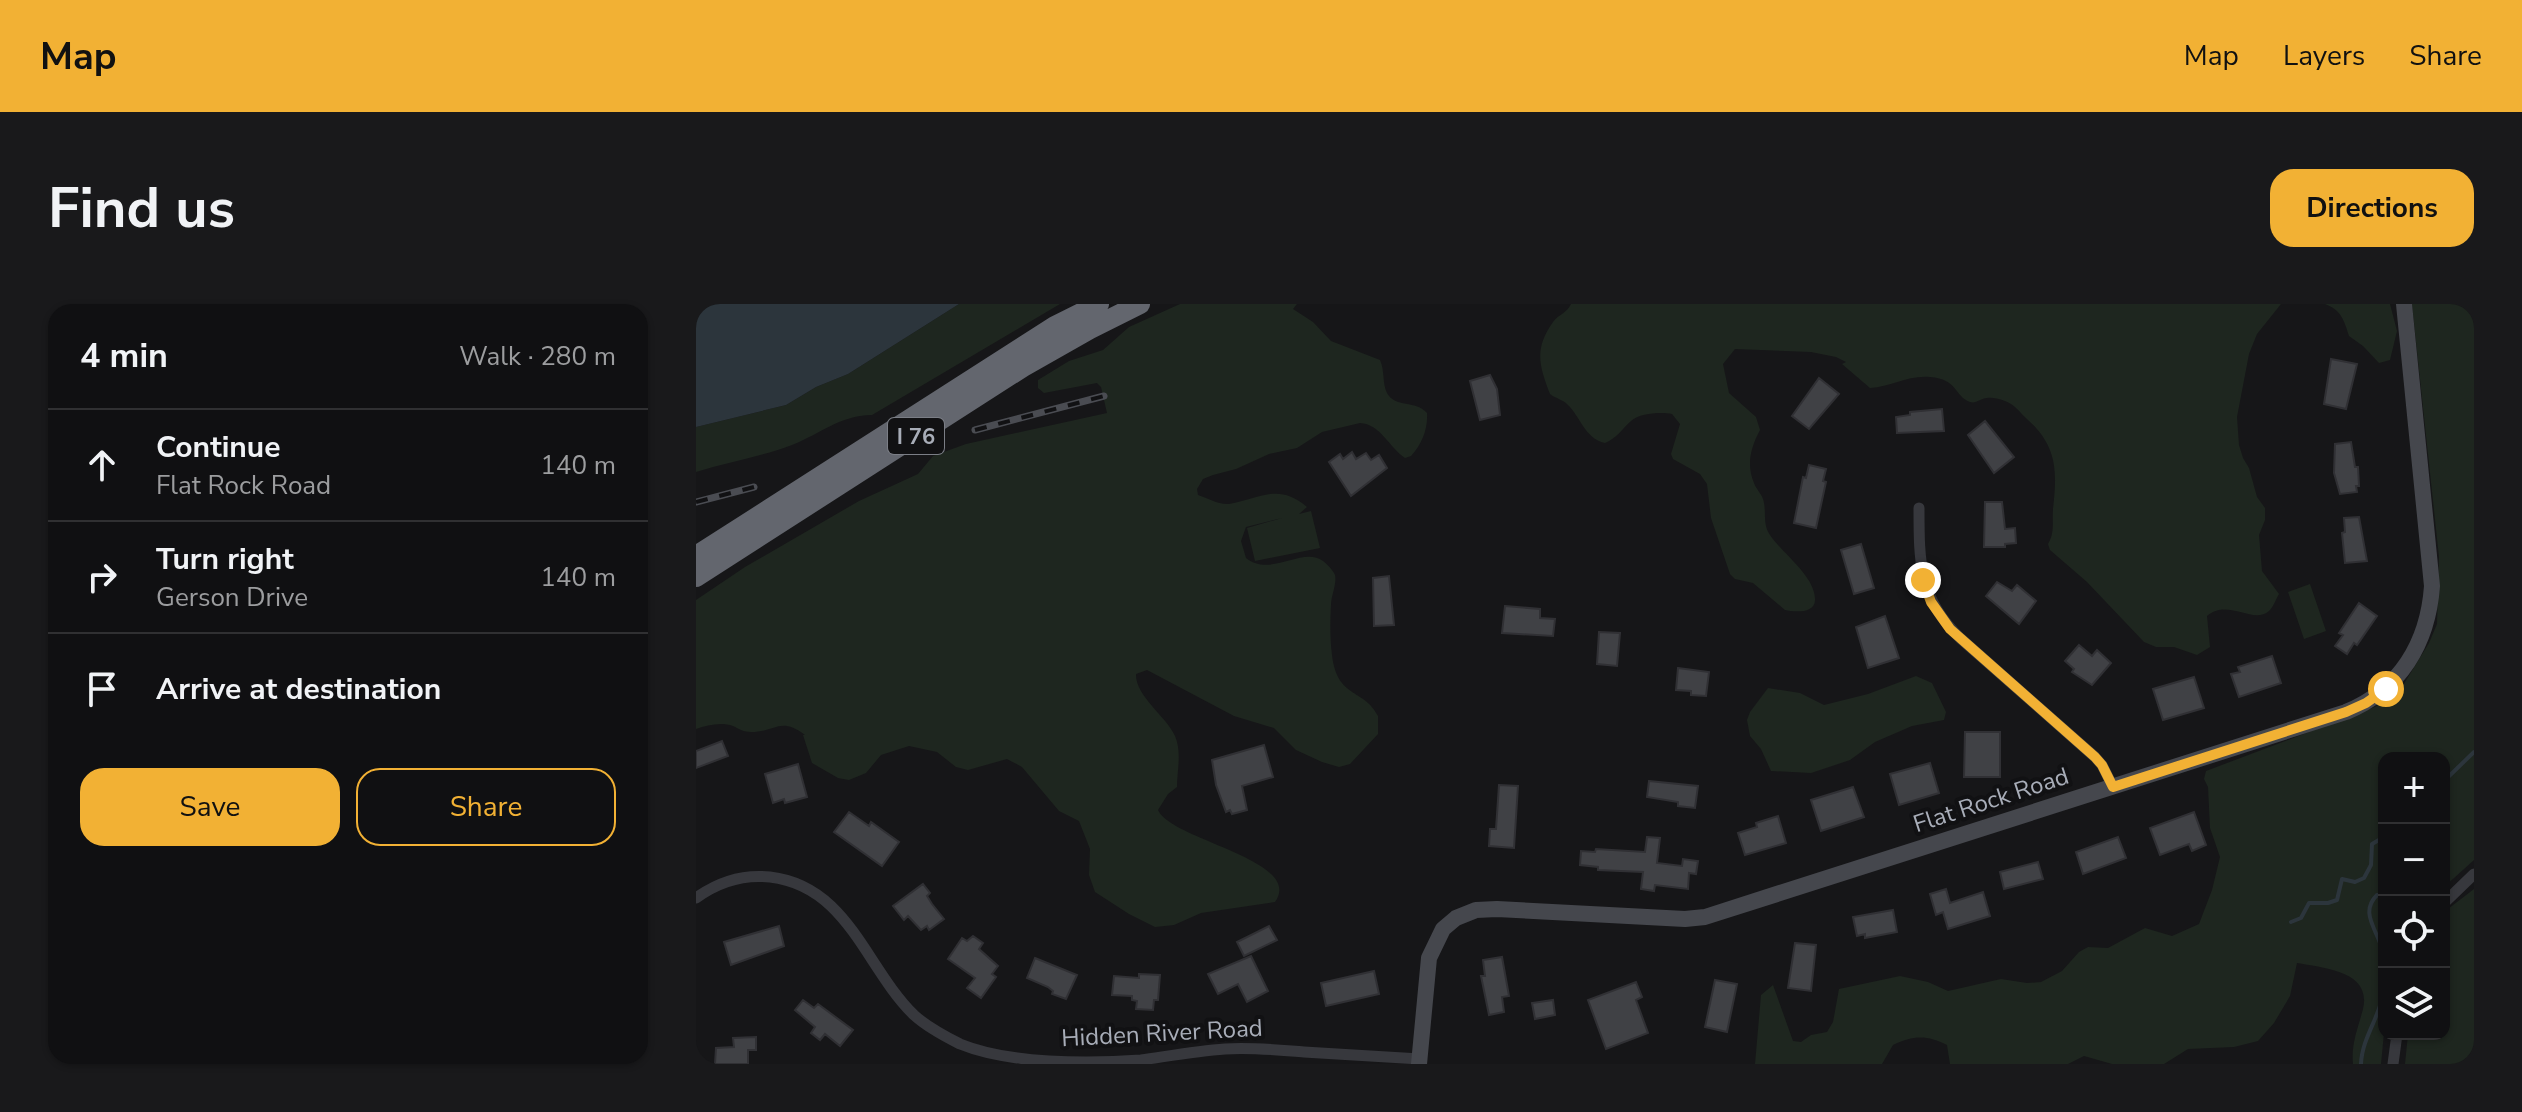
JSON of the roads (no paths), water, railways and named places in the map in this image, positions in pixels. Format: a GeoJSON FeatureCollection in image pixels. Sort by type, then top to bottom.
{"type":"FeatureCollection","features":[{"type":"Feature","properties":{"kind":"highway","name":"I 76"},"geometry":{"type":"LineString","coordinates":[[696,556],[1055,326],[1099,304]]}},
{"type":"Feature","properties":{"kind":"highway","name":"I 76"},"geometry":{"type":"LineString","coordinates":[[696,577],[1023,367],[1140,304]]}},
{"type":"Feature","properties":{"kind":"street","name":"Flat Rock Road"},"geometry":{"type":"LineString","coordinates":[[1420,1061],[1428,968],[1433,947],[1448,923],[1466,914],[1497,909],[1685,919],[1705,917],[2355,709],[2386,689],[2410,661],[2426,627],[2432,586],[2404,304]]}},
{"type":"Feature","properties":{"kind":"street"},"geometry":{"type":"LineString","coordinates":[[1919,508],[1921,569],[1929,596],[1940,616],[1960,638],[2095,757],[2113,787]]}},
{"type":"Feature","properties":{"kind":"street"},"geometry":{"type":"LineString","coordinates":[[2450,897],[2474,874]]}},
{"type":"Feature","properties":{"kind":"street","name":"Hidden River Road"},"geometry":{"type":"LineString","coordinates":[[696,898],[719,884],[749,877],[787,880],[817,892],[838,910],[914,1015],[944,1035],[983,1053],[1022,1059],[1120,1062],[1227,1049],[1420,1061]]}},
{"type":"Feature","properties":{"kind":"street"},"geometry":{"type":"LineString","coordinates":[[2393,1064],[2396,1040]]}},
{"type":"Feature","properties":{"kind":"waterway"},"geometry":{"type":"LineString","coordinates":[[2450,775],[2474,752]]}},
{"type":"Feature","properties":{"kind":"waterway"},"geometry":{"type":"LineString","coordinates":[[2291,922],[2301,918],[2309,903],[2337,900],[2342,879],[2355,882],[2364,878],[2371,865],[2372,844],[2378,840]]}},
{"type":"Feature","properties":{"kind":"waterway"},"geometry":{"type":"LineString","coordinates":[[2378,938],[2369,913],[2372,901],[2377,895],[2380,896]]}},
{"type":"Feature","properties":{"kind":"waterway"},"geometry":{"type":"LineString","coordinates":[[2361,1064],[2378,1011]]}},
{"type":"Feature","properties":{"kind":"railway"},"geometry":{"type":"LineString","coordinates":[[975,430],[1104,396]]}},
{"type":"Feature","properties":{"kind":"railway"},"geometry":{"type":"LineString","coordinates":[[696,502],[754,487]]}}]}
